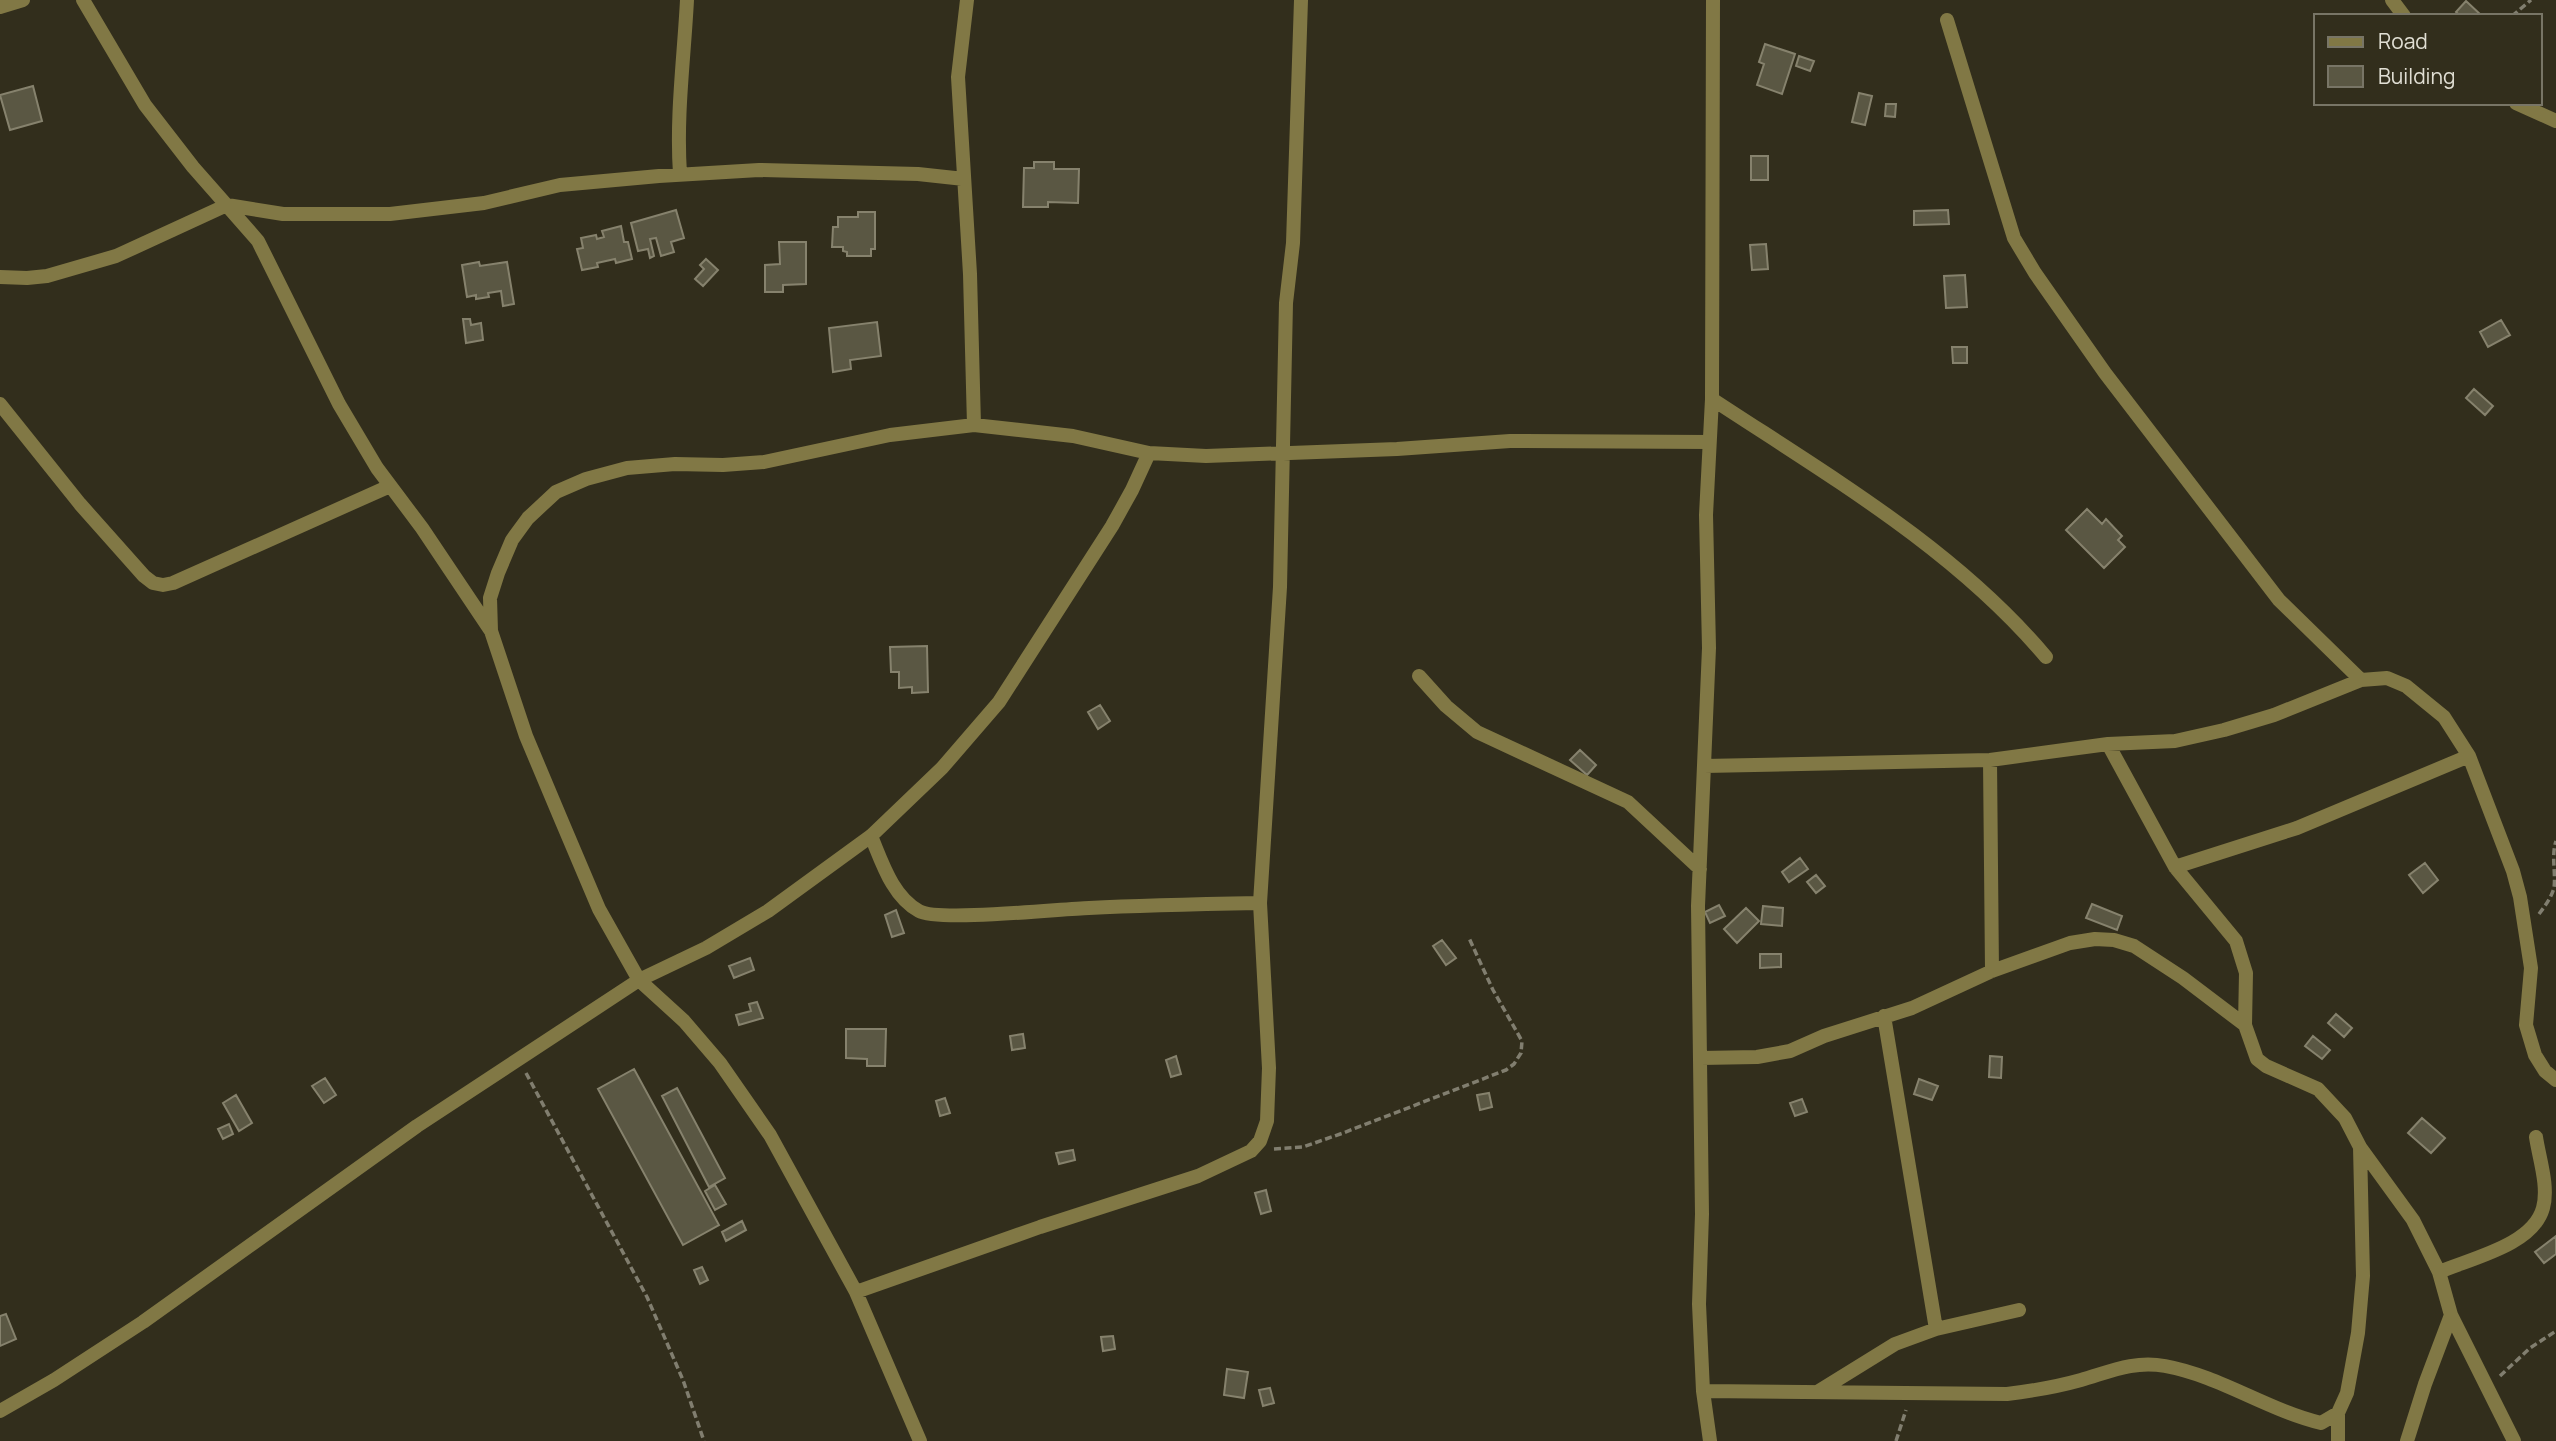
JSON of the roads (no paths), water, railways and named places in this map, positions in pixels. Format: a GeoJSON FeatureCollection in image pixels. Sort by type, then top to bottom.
{"type":"FeatureCollection","features":[{"type":"Feature","properties":{"kind":"street"},"geometry":{"type":"LineString","coordinates":[[0,7],[23,0]]}},
{"type":"Feature","properties":{"kind":"street"},"geometry":{"type":"LineString","coordinates":[[83,0],[145,104],[193,167],[258,241],[339,404],[377,468],[422,528],[491,631],[526,736],[599,909],[639,980],[684,1021],[720,1063],[770,1135],[856,1292],[920,1441]]}},
{"type":"Feature","properties":{"kind":"street"},"geometry":{"type":"LineString","coordinates":[[680,174],[679,92],[687,0]]}},
{"type":"Feature","properties":{"kind":"street"},"geometry":{"type":"LineString","coordinates":[[967,0],[958,77],[970,274],[974,425]]}},
{"type":"Feature","properties":{"kind":"street"},"geometry":{"type":"LineString","coordinates":[[856,1292],[1198,1175],[1251,1151],[1260,1141],[1267,1121],[1269,1068],[1260,903],[1280,587],[1286,303],[1293,243],[1301,0]]}},
{"type":"Feature","properties":{"kind":"street"},"geometry":{"type":"LineString","coordinates":[[1710,1441],[1703,1391],[1699,1256],[1702,1213],[1698,906],[1709,648],[1706,515],[1712,399],[1713,0]]}},
{"type":"Feature","properties":{"kind":"street"},"geometry":{"type":"LineString","coordinates":[[1947,20],[2014,238],[2035,273],[2105,373],[2279,600],[2361,680]]}},
{"type":"Feature","properties":{"kind":"street"},"geometry":{"type":"LineString","coordinates":[[2520,105],[2556,121]]}},
{"type":"Feature","properties":{"kind":"street"},"geometry":{"type":"LineString","coordinates":[[0,277],[47,276],[116,256],[228,205],[283,214],[390,214],[484,203],[560,185],[680,174],[802,170],[918,174],[964,179]]}},
{"type":"Feature","properties":{"kind":"street"},"geometry":{"type":"LineString","coordinates":[[1712,399],[1838,481],[1939,553],[2020,626],[2046,657]]}},
{"type":"Feature","properties":{"kind":"street"},"geometry":{"type":"LineString","coordinates":[[0,404],[80,504],[133,565],[153,583],[173,583],[390,486]]}},
{"type":"Feature","properties":{"kind":"street"},"geometry":{"type":"LineString","coordinates":[[491,631],[490,598],[498,573],[512,540],[528,518],[556,492],[586,479],[626,468],[764,462],[890,435],[974,425],[1073,436],[1149,453],[1206,456],[1397,449],[1510,441],[1709,442]]}},
{"type":"Feature","properties":{"kind":"street"},"geometry":{"type":"LineString","coordinates":[[0,1411],[54,1380],[142,1322],[417,1126],[639,980],[706,948],[768,911],[871,835],[942,768],[999,702],[1112,526],[1149,453]]}},
{"type":"Feature","properties":{"kind":"street"},"geometry":{"type":"LineString","coordinates":[[1419,676],[1446,706],[1477,732],[1628,802],[1700,869]]}},
{"type":"Feature","properties":{"kind":"street"},"geometry":{"type":"LineString","coordinates":[[1704,766],[1990,760],[2108,744],[2175,741],[2274,715],[2361,680],[2387,678],[2406,686],[2444,717],[2469,756],[2513,871],[2527,929],[2531,968],[2526,1026],[2535,1055],[2545,1071],[2556,1080]]}},
{"type":"Feature","properties":{"kind":"street"},"geometry":{"type":"LineString","coordinates":[[2108,744],[2175,867],[2236,941],[2246,973],[2245,1026],[2257,1059],[2266,1066],[2318,1089],[2336,1106],[2360,1147],[2413,1220],[2440,1272],[2451,1315],[2514,1441]]}},
{"type":"Feature","properties":{"kind":"street"},"geometry":{"type":"LineString","coordinates":[[2175,867],[2298,828],[2469,756]]}},
{"type":"Feature","properties":{"kind":"street"},"geometry":{"type":"LineString","coordinates":[[1990,760],[1992,971]]}},
{"type":"Feature","properties":{"kind":"street"},"geometry":{"type":"LineString","coordinates":[[871,835],[889,877],[903,898],[920,912],[948,916],[1089,908],[1260,903]]}},
{"type":"Feature","properties":{"kind":"street"},"geometry":{"type":"LineString","coordinates":[[1701,1058],[1757,1057],[1790,1051],[1824,1036],[1912,1008],[1992,971],[2070,943],[2095,939],[2114,940],[2134,946],[2245,1026]]}},
{"type":"Feature","properties":{"kind":"street"},"geometry":{"type":"LineString","coordinates":[[1884,1016],[1936,1329]]}},
{"type":"Feature","properties":{"kind":"street"},"geometry":{"type":"LineString","coordinates":[[2440,1272],[2514,1243],[2529,1230],[2543,1209],[2544,1189],[2536,1137]]}},
{"type":"Feature","properties":{"kind":"street"},"geometry":{"type":"LineString","coordinates":[[2338,1441],[2338,1413],[2347,1393],[2359,1322],[2363,1276],[2360,1147]]}},
{"type":"Feature","properties":{"kind":"street"},"geometry":{"type":"LineString","coordinates":[[1818,1392],[1895,1344],[1936,1329],[2019,1310]]}},
{"type":"Feature","properties":{"kind":"street"},"geometry":{"type":"LineString","coordinates":[[2407,1441],[2451,1315]]}},
{"type":"Feature","properties":{"kind":"street"},"geometry":{"type":"LineString","coordinates":[[1703,1391],[2007,1394],[2038,1391],[2128,1365],[2163,1365],[2222,1382],[2297,1418],[2321,1423],[2338,1413]]}}]}
